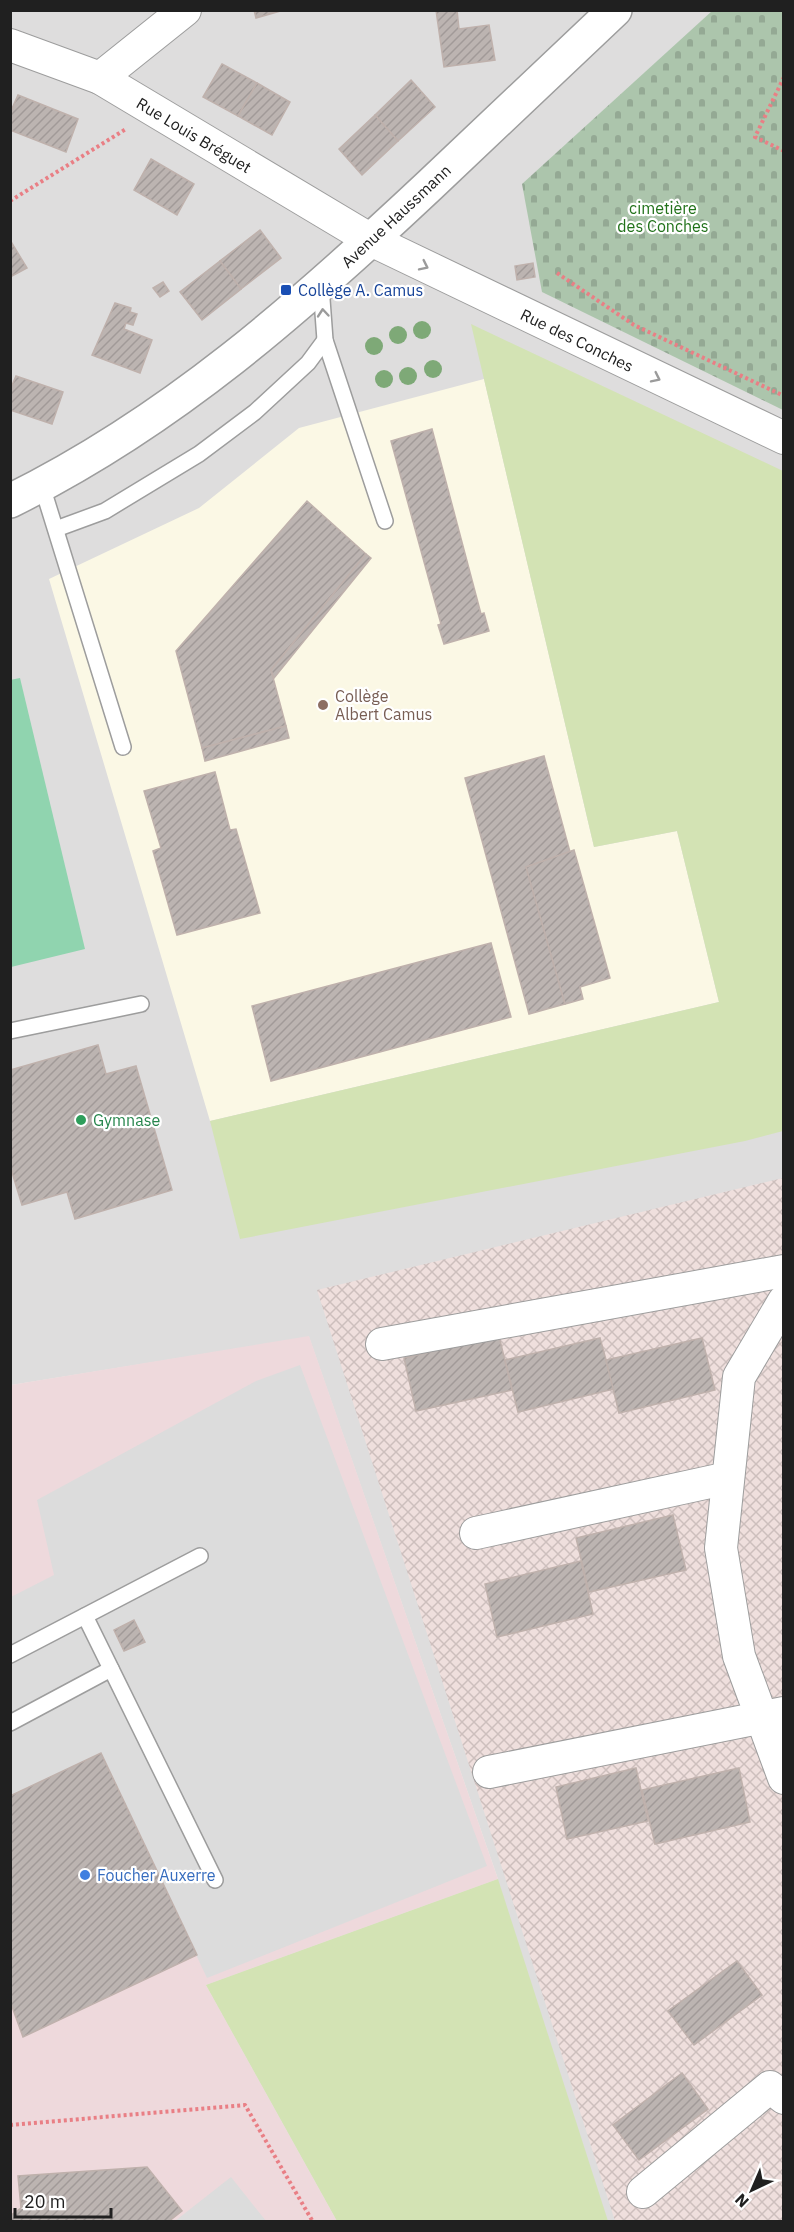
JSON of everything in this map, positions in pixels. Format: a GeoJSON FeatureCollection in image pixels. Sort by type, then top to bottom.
{"type":"FeatureCollection","features":[{"type":"Feature","properties":{"kind":"street"},"geometry":{"type":"LineString","coordinates":[[100,78],[185,10]]}},
{"type":"Feature","properties":{"kind":"street","name":"Avenue Haussmann"},"geometry":{"type":"LineString","coordinates":[[10,501],[42,486],[154,417],[218,372],[321,286],[615,10]]}},
{"type":"Feature","properties":{"kind":"street","name":"Rue Louis Bréguet"},"geometry":{"type":"LineString","coordinates":[[10,45],[100,78],[371,240]]}},
{"type":"Feature","properties":{"kind":"street","name":"Rue des Conches"},"geometry":{"type":"LineString","coordinates":[[371,240],[783,438]]}},
{"type":"Feature","properties":{"kind":"street"},"geometry":{"type":"LineString","coordinates":[[382,1344],[783,1271]]}},
{"type":"Feature","properties":{"kind":"street"},"geometry":{"type":"LineString","coordinates":[[783,1301],[739,1377],[720,1548],[739,1656],[772,1715],[783,1778]]}},
{"type":"Feature","properties":{"kind":"street"},"geometry":{"type":"LineString","coordinates":[[476,1533],[728,1479]]}},
{"type":"Feature","properties":{"kind":"street"},"geometry":{"type":"LineString","coordinates":[[489,1772],[772,1715]]}},
{"type":"Feature","properties":{"kind":"street"},"geometry":{"type":"LineString","coordinates":[[643,2192],[770,2087],[783,2098]]}},
{"type":"Feature","properties":{"kind":"lane"},"geometry":{"type":"LineString","coordinates":[[321,286],[325,340],[385,521]]}},
{"type":"Feature","properties":{"kind":"lane"},"geometry":{"type":"LineString","coordinates":[[56,529],[105,511],[199,454],[255,412],[308,363],[325,340]]}},
{"type":"Feature","properties":{"kind":"lane"},"geometry":{"type":"LineString","coordinates":[[42,486],[123,747]]}},
{"type":"Feature","properties":{"kind":"lane"},"geometry":{"type":"LineString","coordinates":[[10,1031],[141,1004]]}},
{"type":"Feature","properties":{"kind":"lane"},"geometry":{"type":"LineString","coordinates":[[10,1654],[200,1556]]}},
{"type":"Feature","properties":{"kind":"lane"},"geometry":{"type":"LineString","coordinates":[[85,1616],[215,1880]]}},
{"type":"Feature","properties":{"kind":"lane"},"geometry":{"type":"LineString","coordinates":[[10,1723],[111,1669]]}},
{"type":"Feature","properties":{"kind":"path"},"geometry":{"type":"LineString","coordinates":[[783,77],[755,137],[783,151]]}},
{"type":"Feature","properties":{"kind":"path"},"geometry":{"type":"LineString","coordinates":[[10,201],[155,112]]}},
{"type":"Feature","properties":{"kind":"path"},"geometry":{"type":"LineString","coordinates":[[557,273],[634,324],[783,396]]}},
{"type":"Feature","properties":{"kind":"path"},"geometry":{"type":"LineString","coordinates":[[10,2125],[245,2105],[313,2222]]}},
{"type":"Feature","properties":{"kind":"shaded area"},"geometry":{"type":"Polygon","coordinates":[[[11,11],[783,11],[783,2221],[337,2221],[206,1985],[498,1879],[309,1337],[11,1385],[11,11]]]}},
{"type":"Feature","properties":{"kind":"shaded area","name":"Collège Albert Camus"},"geometry":{"type":"Polygon","coordinates":[[[484,379],[594,847],[677,831],[719,1002],[210,1121],[49,579],[199,508],[299,428],[484,379]]]}},
{"type":"Feature","properties":{"kind":"shaded area"},"geometry":{"type":"Polygon","coordinates":[[[783,1178],[783,2221],[615,2221],[317,1290],[783,1178]]]}},
{"type":"Feature","properties":{"kind":"shaded area"},"geometry":{"type":"Polygon","coordinates":[[[309,1336],[498,1879],[206,1985],[337,2221],[11,2222],[11,1385],[309,1336]]]}},
{"type":"Feature","properties":{"kind":"shaded area"},"geometry":{"type":"Polygon","coordinates":[[[300,1365],[487,1866],[207,1978],[101,1753],[11,1796],[11,1597],[54,1575],[37,1500],[256,1381],[300,1365]]]}},
{"type":"Feature","properties":{"kind":"shaded area"},"geometry":{"type":"Polygon","coordinates":[[[231,2177],[266,2221],[175,2221],[231,2177]]]}},
{"type":"Feature","properties":{"kind":"green space","name":"cimetière des Conches"},"geometry":{"type":"Polygon","coordinates":[[[712,11],[783,11],[783,410],[542,292],[522,184],[712,11]]]}},
{"type":"Feature","properties":{"kind":"green space"},"geometry":{"type":"Polygon","coordinates":[[[471,324],[783,471],[783,1131],[745,1141],[240,1239],[210,1121],[719,1002],[677,831],[594,847],[471,324]]]}},
{"type":"Feature","properties":{"kind":"green space"},"geometry":{"type":"Polygon","coordinates":[[[20,678],[85,949],[11,967],[10,680],[20,678]]]}},
{"type":"Feature","properties":{"kind":"green space"},"geometry":{"type":"Polygon","coordinates":[[[498,1879],[608,2221],[337,2221],[206,1985],[498,1879]]]}},
{"type":"Feature","properties":{"kind":"building"},"geometry":{"type":"Polygon","coordinates":[[[254,10],[284,10],[256,18],[254,10]]]}},
{"type":"Feature","properties":{"kind":"building"},"geometry":{"type":"Polygon","coordinates":[[[436,10],[457,10],[459,29],[489,25],[495,60],[444,67],[436,10]]]}},
{"type":"Feature","properties":{"kind":"building"},"geometry":{"type":"Polygon","coordinates":[[[222,64],[257,83],[238,116],[203,97],[222,64]]]}},
{"type":"Feature","properties":{"kind":"building"},"geometry":{"type":"Polygon","coordinates":[[[411,80],[435,107],[398,141],[375,115],[411,80]]]}},
{"type":"Feature","properties":{"kind":"building"},"geometry":{"type":"Polygon","coordinates":[[[257,83],[290,102],[272,135],[238,116],[257,83]]]}},
{"type":"Feature","properties":{"kind":"building"},"geometry":{"type":"Polygon","coordinates":[[[18,95],[78,119],[66,152],[10,130],[10,113],[18,95]]]}},
{"type":"Feature","properties":{"kind":"building"},"geometry":{"type":"Polygon","coordinates":[[[375,115],[398,141],[362,175],[339,149],[375,115]]]}},
{"type":"Feature","properties":{"kind":"building"},"geometry":{"type":"Polygon","coordinates":[[[151,159],[194,184],[177,215],[134,190],[151,159]]]}},
{"type":"Feature","properties":{"kind":"building"},"geometry":{"type":"Polygon","coordinates":[[[260,230],[281,258],[241,289],[220,261],[260,230]]]}},
{"type":"Feature","properties":{"kind":"building"},"geometry":{"type":"Polygon","coordinates":[[[10,240],[27,268],[12,276],[10,273],[10,240]]]}},
{"type":"Feature","properties":{"kind":"building"},"geometry":{"type":"Polygon","coordinates":[[[220,261],[241,289],[202,320],[180,292],[220,261]]]}},
{"type":"Feature","properties":{"kind":"building"},"geometry":{"type":"Polygon","coordinates":[[[533,263],[535,277],[517,280],[515,266],[533,263]]]}},
{"type":"Feature","properties":{"kind":"building"},"geometry":{"type":"Polygon","coordinates":[[[163,282],[169,291],[160,297],[153,288],[163,282]]]}},
{"type":"Feature","properties":{"kind":"building"},"geometry":{"type":"Polygon","coordinates":[[[115,303],[131,308],[130,312],[137,314],[133,325],[126,323],[124,329],[152,340],[140,373],[92,355],[115,303]]]}},
{"type":"Feature","properties":{"kind":"building"},"geometry":{"type":"Polygon","coordinates":[[[16,376],[63,392],[52,424],[10,410],[10,390],[16,376]]]}},
{"type":"Feature","properties":{"kind":"building"},"geometry":{"type":"Polygon","coordinates":[[[432,429],[481,614],[484,613],[489,631],[444,644],[438,625],[441,624],[391,441],[432,429]]]}},
{"type":"Feature","properties":{"kind":"building"},"geometry":{"type":"Polygon","coordinates":[[[307,501],[366,554],[271,670],[286,726],[202,748],[176,651],[307,501]]]}},
{"type":"Feature","properties":{"kind":"building"},"geometry":{"type":"Polygon","coordinates":[[[366,554],[371,558],[274,678],[271,670],[366,554]]]}},
{"type":"Feature","properties":{"kind":"building"},"geometry":{"type":"Polygon","coordinates":[[[286,726],[289,738],[205,761],[202,748],[286,726]]]}},
{"type":"Feature","properties":{"kind":"building"},"geometry":{"type":"Polygon","coordinates":[[[544,756],[570,852],[526,867],[565,1004],[529,1014],[465,778],[544,756]]]}},
{"type":"Feature","properties":{"kind":"building"},"geometry":{"type":"Polygon","coordinates":[[[215,772],[230,830],[236,829],[260,913],[177,935],[153,851],[161,848],[144,791],[215,772]]]}},
{"type":"Feature","properties":{"kind":"building"},"geometry":{"type":"Polygon","coordinates":[[[574,850],[610,978],[580,987],[583,999],[565,1004],[526,867],[574,850]]]}},
{"type":"Feature","properties":{"kind":"building"},"geometry":{"type":"Polygon","coordinates":[[[491,943],[511,1017],[271,1081],[252,1006],[491,943]]]}},
{"type":"Feature","properties":{"kind":"building","name":"Gymnase"},"geometry":{"type":"Polygon","coordinates":[[[98,1045],[106,1074],[136,1066],[172,1190],[75,1219],[67,1192],[22,1205],[10,1166],[10,1070],[98,1045]]]}},
{"type":"Feature","properties":{"kind":"building"},"geometry":{"type":"Polygon","coordinates":[[[499,1336],[512,1390],[416,1411],[404,1358],[499,1336]]]}},
{"type":"Feature","properties":{"kind":"building"},"geometry":{"type":"Polygon","coordinates":[[[600,1338],[614,1389],[518,1412],[505,1360],[600,1338]]]}},
{"type":"Feature","properties":{"kind":"building"},"geometry":{"type":"Polygon","coordinates":[[[702,1338],[715,1390],[619,1413],[606,1360],[702,1338]]]}},
{"type":"Feature","properties":{"kind":"building"},"geometry":{"type":"Polygon","coordinates":[[[673,1515],[686,1570],[589,1592],[576,1538],[673,1515]]]}},
{"type":"Feature","properties":{"kind":"building"},"geometry":{"type":"Polygon","coordinates":[[[581,1561],[593,1614],[497,1637],[485,1584],[581,1561]]]}},
{"type":"Feature","properties":{"kind":"building"},"geometry":{"type":"Polygon","coordinates":[[[134,1620],[145,1642],[124,1651],[114,1630],[134,1620]]]}},
{"type":"Feature","properties":{"kind":"building","name":"Foucher Auxerre"},"geometry":{"type":"Polygon","coordinates":[[[101,1753],[197,1955],[23,2037],[10,2001],[10,1796],[101,1753]]]}},
{"type":"Feature","properties":{"kind":"building"},"geometry":{"type":"Polygon","coordinates":[[[636,1768],[648,1821],[567,1839],[556,1787],[636,1768]]]}},
{"type":"Feature","properties":{"kind":"building"},"geometry":{"type":"Polygon","coordinates":[[[739,1768],[750,1822],[655,1844],[642,1790],[739,1768]]]}},
{"type":"Feature","properties":{"kind":"building"},"geometry":{"type":"Polygon","coordinates":[[[737,1961],[762,1995],[694,2045],[668,2011],[737,1961]]]}},
{"type":"Feature","properties":{"kind":"building"},"geometry":{"type":"Polygon","coordinates":[[[682,2073],[708,2109],[639,2160],[613,2125],[682,2073]]]}},
{"type":"Feature","properties":{"kind":"building"},"geometry":{"type":"Polygon","coordinates":[[[147,2167],[182,2211],[168,2222],[10,2222],[10,2216],[21,2208],[18,2176],[147,2167]]]}},
{"type":"Feature","properties":{"kind":"place","name":"Collège A. Camus"},"geometry":{"type":"Point","coordinates":[286,290]}},
{"type":"Feature","properties":{"kind":"place","name":"Collège Albert Camus"},"geometry":{"type":"Point","coordinates":[323,705]}},
{"type":"Feature","properties":{"kind":"place","name":"Gymnase"},"geometry":{"type":"Point","coordinates":[81,1120]}},
{"type":"Feature","properties":{"kind":"place","name":"Foucher Auxerre"},"geometry":{"type":"Point","coordinates":[85,1875]}}]}
